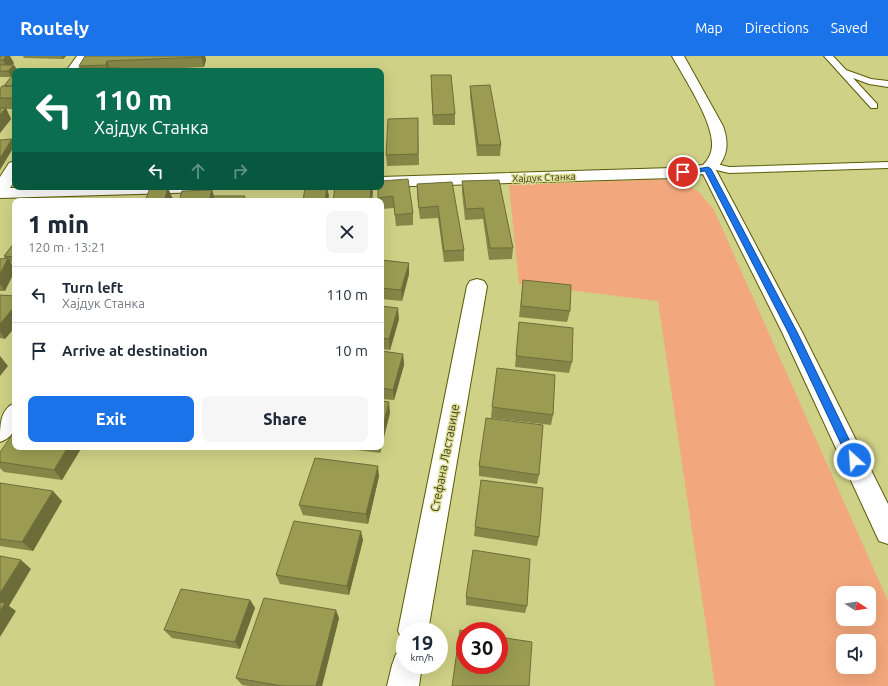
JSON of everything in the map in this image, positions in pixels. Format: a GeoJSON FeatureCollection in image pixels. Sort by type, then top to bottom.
{"type":"FeatureCollection","features":[{"type":"Feature","properties":{"kind":"street"},"geometry":{"type":"LineString","coordinates":[[74,68],[84,56]]}},
{"type":"Feature","properties":{"kind":"street"},"geometry":{"type":"LineString","coordinates":[[678,56],[716,128],[720,145],[710,167],[792,332],[888,532]]}},
{"type":"Feature","properties":{"kind":"street","name":"Хајдук Станка"},"geometry":{"type":"LineString","coordinates":[[384,182],[672,173],[710,167]]}},
{"type":"Feature","properties":{"kind":"street"},"geometry":{"type":"LineString","coordinates":[[0,192],[12,171]]}},
{"type":"Feature","properties":{"kind":"street"},"geometry":{"type":"LineString","coordinates":[[0,192],[82,190]]}},
{"type":"Feature","properties":{"kind":"street","name":"Стефана Ластавице"},"geometry":{"type":"LineString","coordinates":[[415,622],[477,286]]}},
{"type":"Feature","properties":{"kind":"street"},"geometry":{"type":"LineString","coordinates":[[0,432],[12,416]]}},
{"type":"Feature","properties":{"kind":"street"},"geometry":{"type":"LineString","coordinates":[[403,686],[405,674]]}},
{"type":"Feature","properties":{"kind":"lane"},"geometry":{"type":"LineString","coordinates":[[828,56],[874,106]]}},
{"type":"Feature","properties":{"kind":"lane"},"geometry":{"type":"LineString","coordinates":[[841,70],[857,77],[888,84]]}},
{"type":"Feature","properties":{"kind":"lane"},"geometry":{"type":"LineString","coordinates":[[710,167],[729,170],[888,165]]}},
{"type":"Feature","properties":{"kind":"shaded area"},"geometry":{"type":"Polygon","coordinates":[[[674,179],[698,191],[714,210],[888,601],[888,686],[715,686],[658,301],[519,284],[509,185],[674,179]]]}},
{"type":"Feature","properties":{"kind":"building"},"geometry":{"type":"Polygon","coordinates":[[[0,56],[6,56],[3,60],[0,60],[0,56]]]}},
{"type":"Feature","properties":{"kind":"building"},"geometry":{"type":"Polygon","coordinates":[[[85,56],[201,57],[107,61],[106,65],[79,66],[85,56]]]}},
{"type":"Feature","properties":{"kind":"building"},"geometry":{"type":"Polygon","coordinates":[[[0,65],[14,65],[8,71],[0,71],[0,65]]]}},
{"type":"Feature","properties":{"kind":"building"},"geometry":{"type":"Polygon","coordinates":[[[431,75],[451,75],[455,114],[433,115],[431,75]]]}},
{"type":"Feature","properties":{"kind":"building"},"geometry":{"type":"Polygon","coordinates":[[[12,76],[12,86],[4,86],[12,76]]]}},
{"type":"Feature","properties":{"kind":"building"},"geometry":{"type":"Polygon","coordinates":[[[490,85],[501,145],[478,145],[470,86],[490,85]]]}},
{"type":"Feature","properties":{"kind":"building"},"geometry":{"type":"Polygon","coordinates":[[[2,86],[12,86],[12,98],[0,98],[0,89],[2,86]]]}},
{"type":"Feature","properties":{"kind":"building"},"geometry":{"type":"Polygon","coordinates":[[[0,108],[6,108],[0,115],[0,108]]]}},
{"type":"Feature","properties":{"kind":"building"},"geometry":{"type":"Polygon","coordinates":[[[418,118],[418,154],[386,155],[388,119],[418,118]]]}},
{"type":"Feature","properties":{"kind":"building"},"geometry":{"type":"Polygon","coordinates":[[[12,139],[0,158],[0,140],[12,139]]]}},
{"type":"Feature","properties":{"kind":"building"},"geometry":{"type":"Polygon","coordinates":[[[408,179],[413,213],[395,215],[393,196],[378,198],[378,190],[384,190],[384,181],[408,179]]]}},
{"type":"Feature","properties":{"kind":"building"},"geometry":{"type":"Polygon","coordinates":[[[499,180],[513,248],[490,248],[483,208],[466,209],[462,181],[499,180]]]}},
{"type":"Feature","properties":{"kind":"building"},"geometry":{"type":"Polygon","coordinates":[[[452,182],[464,250],[444,251],[438,206],[419,208],[417,184],[452,182]]]}},
{"type":"Feature","properties":{"kind":"building"},"geometry":{"type":"Polygon","coordinates":[[[149,190],[167,190],[165,198],[146,198],[149,190]]]}},
{"type":"Feature","properties":{"kind":"building"},"geometry":{"type":"Polygon","coordinates":[[[212,190],[210,198],[180,198],[182,191],[212,190]]]}},
{"type":"Feature","properties":{"kind":"building"},"geometry":{"type":"Polygon","coordinates":[[[305,190],[327,190],[325,198],[303,198],[305,190]]]}},
{"type":"Feature","properties":{"kind":"building"},"geometry":{"type":"Polygon","coordinates":[[[335,190],[371,190],[370,198],[333,198],[335,190]]]}},
{"type":"Feature","properties":{"kind":"building"},"geometry":{"type":"Polygon","coordinates":[[[214,196],[245,196],[244,198],[213,198],[214,196]]]}},
{"type":"Feature","properties":{"kind":"building"},"geometry":{"type":"Polygon","coordinates":[[[12,246],[12,257],[4,256],[12,246]]]}},
{"type":"Feature","properties":{"kind":"building"},"geometry":{"type":"Polygon","coordinates":[[[8,258],[0,274],[0,259],[8,258]]]}},
{"type":"Feature","properties":{"kind":"building"},"geometry":{"type":"Polygon","coordinates":[[[384,260],[409,263],[401,290],[384,288],[384,260]]]}},
{"type":"Feature","properties":{"kind":"building"},"geometry":{"type":"Polygon","coordinates":[[[523,280],[571,285],[570,311],[521,306],[523,280]]]}},
{"type":"Feature","properties":{"kind":"building"},"geometry":{"type":"Polygon","coordinates":[[[0,295],[12,296],[12,310],[0,324],[0,295]]]}},
{"type":"Feature","properties":{"kind":"building"},"geometry":{"type":"Polygon","coordinates":[[[384,306],[398,308],[389,339],[384,338],[384,306]]]}},
{"type":"Feature","properties":{"kind":"building"},"geometry":{"type":"Polygon","coordinates":[[[519,322],[573,328],[572,362],[516,356],[519,322]]]}},
{"type":"Feature","properties":{"kind":"building"},"geometry":{"type":"Polygon","coordinates":[[[384,351],[403,354],[393,390],[384,388],[384,351]]]}},
{"type":"Feature","properties":{"kind":"building"},"geometry":{"type":"Polygon","coordinates":[[[497,368],[555,375],[553,415],[492,407],[497,368]]]}},
{"type":"Feature","properties":{"kind":"building"},"geometry":{"type":"Polygon","coordinates":[[[384,401],[389,402],[384,421],[384,401]]]}},
{"type":"Feature","properties":{"kind":"building"},"geometry":{"type":"Polygon","coordinates":[[[486,418],[543,425],[539,475],[479,466],[486,418]]]}},
{"type":"Feature","properties":{"kind":"building"},"geometry":{"type":"Polygon","coordinates":[[[12,435],[12,450],[66,450],[54,470],[0,462],[0,452],[12,435]]]}},
{"type":"Feature","properties":{"kind":"building"},"geometry":{"type":"Polygon","coordinates":[[[315,458],[378,466],[366,514],[299,505],[315,458]]]}},
{"type":"Feature","properties":{"kind":"building"},"geometry":{"type":"Polygon","coordinates":[[[481,480],[543,488],[539,537],[475,527],[481,480]]]}},
{"type":"Feature","properties":{"kind":"building"},"geometry":{"type":"Polygon","coordinates":[[[0,483],[53,491],[22,542],[0,539],[0,483]]]}},
{"type":"Feature","properties":{"kind":"building"},"geometry":{"type":"Polygon","coordinates":[[[294,521],[361,531],[347,586],[276,575],[294,521]]]}},
{"type":"Feature","properties":{"kind":"building"},"geometry":{"type":"Polygon","coordinates":[[[473,550],[530,559],[527,606],[466,597],[473,550]]]}},
{"type":"Feature","properties":{"kind":"building"},"geometry":{"type":"Polygon","coordinates":[[[0,556],[21,560],[0,593],[0,556]]]}},
{"type":"Feature","properties":{"kind":"building"},"geometry":{"type":"Polygon","coordinates":[[[181,589],[250,600],[235,642],[164,630],[181,589]]]}},
{"type":"Feature","properties":{"kind":"building"},"geometry":{"type":"Polygon","coordinates":[[[264,598],[336,610],[316,686],[282,686],[236,678],[264,598]]]}},
{"type":"Feature","properties":{"kind":"building"},"geometry":{"type":"Polygon","coordinates":[[[0,602],[5,603],[0,611],[0,602]]]}},
{"type":"Feature","properties":{"kind":"building"},"geometry":{"type":"Polygon","coordinates":[[[508,638],[532,642],[529,686],[452,686],[456,658],[456,674],[508,674],[508,638]]]}},
{"type":"Feature","properties":{"kind":"route"},"geometry":{"type":"LineString","coordinates":[[683,172],[694,172],[708,169],[792,332],[854,460]]}}]}
